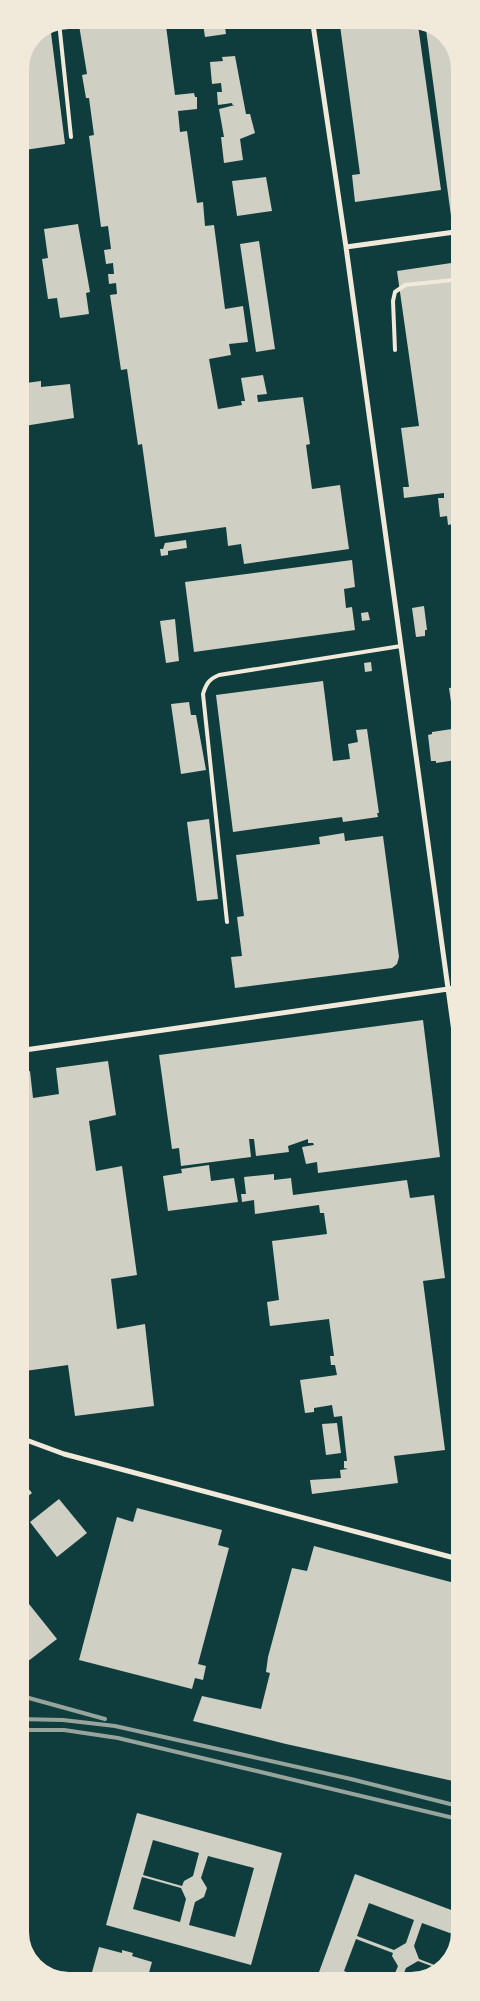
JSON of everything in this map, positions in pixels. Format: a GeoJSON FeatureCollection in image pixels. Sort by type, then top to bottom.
{"type":"FeatureCollection","features":[{"type":"Feature","properties":{"kind":"street"},"geometry":{"type":"LineString","coordinates":[[313,26],[346,247],[454,1032]]}},
{"type":"Feature","properties":{"kind":"street"},"geometry":{"type":"LineString","coordinates":[[346,247],[454,232]]}},
{"type":"Feature","properties":{"kind":"street"},"geometry":{"type":"LineString","coordinates":[[26,1050],[454,988]]}},
{"type":"Feature","properties":{"kind":"street"},"geometry":{"type":"LineString","coordinates":[[26,1440],[64,1454],[454,1558]]}},
{"type":"Feature","properties":{"kind":"lane"},"geometry":{"type":"LineString","coordinates":[[60,28],[71,137]]}},
{"type":"Feature","properties":{"kind":"lane"},"geometry":{"type":"LineString","coordinates":[[395,350],[393,301],[395,292],[405,285],[454,281]]}},
{"type":"Feature","properties":{"kind":"lane"},"geometry":{"type":"LineString","coordinates":[[227,922],[203,694],[210,679],[219,675],[400,646]]}},
{"type":"Feature","properties":{"kind":"building"},"geometry":{"type":"Polygon","coordinates":[[[79,26],[166,26],[175,95],[194,93],[195,97],[197,97],[197,109],[178,111],[180,132],[187,131],[197,203],[203,202],[205,226],[214,225],[225,309],[243,306],[248,342],[229,344],[231,355],[209,359],[218,409],[242,405],[241,401],[245,401],[241,378],[263,375],[267,394],[257,395],[258,402],[303,397],[310,444],[306,445],[312,489],[340,485],[349,549],[244,564],[241,544],[228,546],[226,527],[155,537],[142,444],[138,445],[127,369],[121,370],[110,295],[117,294],[116,283],[109,284],[108,274],[114,274],[113,263],[106,264],[104,250],[111,249],[108,226],[101,227],[89,136],[94,135],[89,98],[86,98],[82,75],[87,74],[79,26]]]}},
{"type":"Feature","properties":{"kind":"building"},"geometry":{"type":"Polygon","coordinates":[[[203,26],[225,26],[226,34],[205,37],[203,26]]]}},
{"type":"Feature","properties":{"kind":"building"},"geometry":{"type":"Polygon","coordinates":[[[340,26],[418,27],[441,190],[355,202],[352,175],[360,174],[340,26]]]}},
{"type":"Feature","properties":{"kind":"building"},"geometry":{"type":"Polygon","coordinates":[[[426,30],[445,43],[453,61],[454,216],[451,216],[426,30]]]}},
{"type":"Feature","properties":{"kind":"building"},"geometry":{"type":"Polygon","coordinates":[[[51,31],[65,144],[26,150],[27,61],[33,45],[45,33],[51,31]]]}},
{"type":"Feature","properties":{"kind":"building"},"geometry":{"type":"Polygon","coordinates":[[[235,56],[246,114],[250,114],[255,133],[240,139],[243,160],[224,163],[221,137],[224,137],[219,109],[233,106],[232,103],[218,105],[217,92],[222,92],[221,83],[212,84],[210,62],[223,61],[222,57],[235,56]]]}},
{"type":"Feature","properties":{"kind":"building"},"geometry":{"type":"Polygon","coordinates":[[[266,177],[272,211],[237,216],[232,181],[266,177]]]}},
{"type":"Feature","properties":{"kind":"building"},"geometry":{"type":"Polygon","coordinates":[[[78,224],[90,292],[86,293],[89,314],[60,318],[57,298],[48,299],[42,259],[48,258],[44,229],[78,224]]]}},
{"type":"Feature","properties":{"kind":"building"},"geometry":{"type":"Polygon","coordinates":[[[259,241],[275,349],[256,352],[240,244],[259,241]]]}},
{"type":"Feature","properties":{"kind":"building"},"geometry":{"type":"Polygon","coordinates":[[[454,263],[454,524],[448,525],[447,516],[440,517],[438,498],[444,498],[444,493],[404,498],[403,487],[409,487],[401,428],[419,426],[397,271],[454,263]]]}},
{"type":"Feature","properties":{"kind":"building"},"geometry":{"type":"Polygon","coordinates":[[[41,381],[41,387],[70,384],[74,418],[26,426],[26,383],[41,381]]]}},
{"type":"Feature","properties":{"kind":"building"},"geometry":{"type":"Polygon","coordinates":[[[186,540],[187,548],[168,551],[168,555],[161,556],[160,549],[163,549],[165,543],[186,540]]]}},
{"type":"Feature","properties":{"kind":"building"},"geometry":{"type":"Polygon","coordinates":[[[352,560],[355,587],[344,589],[346,608],[352,607],[355,630],[194,652],[185,582],[352,560]]]}},
{"type":"Feature","properties":{"kind":"building"},"geometry":{"type":"Polygon","coordinates":[[[424,606],[427,630],[425,630],[425,636],[416,637],[412,608],[424,606]]]}},
{"type":"Feature","properties":{"kind":"building"},"geometry":{"type":"Polygon","coordinates":[[[368,612],[370,620],[362,621],[361,613],[368,612]]]}},
{"type":"Feature","properties":{"kind":"building"},"geometry":{"type":"Polygon","coordinates":[[[175,619],[179,661],[166,663],[160,621],[175,619]]]}},
{"type":"Feature","properties":{"kind":"building"},"geometry":{"type":"Polygon","coordinates":[[[371,662],[372,671],[365,672],[364,663],[371,662]]]}},
{"type":"Feature","properties":{"kind":"building"},"geometry":{"type":"Polygon","coordinates":[[[323,681],[333,761],[350,759],[348,744],[358,742],[356,730],[367,729],[378,817],[343,822],[342,817],[233,832],[216,695],[323,681]]]}},
{"type":"Feature","properties":{"kind":"building"},"geometry":{"type":"Polygon","coordinates":[[[454,687],[454,723],[449,688],[454,687]]]}},
{"type":"Feature","properties":{"kind":"building"},"geometry":{"type":"Polygon","coordinates":[[[189,702],[191,715],[196,715],[206,770],[181,774],[171,704],[189,702]]]}},
{"type":"Feature","properties":{"kind":"building"},"geometry":{"type":"Polygon","coordinates":[[[452,729],[454,760],[436,763],[436,761],[431,761],[428,735],[432,734],[432,732],[452,729]]]}},
{"type":"Feature","properties":{"kind":"building"},"geometry":{"type":"Polygon","coordinates":[[[209,819],[218,899],[197,901],[187,822],[209,819]]]}},
{"type":"Feature","properties":{"kind":"building"},"geometry":{"type":"Polygon","coordinates":[[[344,833],[345,841],[383,836],[399,957],[397,964],[392,968],[235,988],[231,957],[242,956],[237,917],[244,916],[236,855],[320,844],[319,837],[344,833]]]}},
{"type":"Feature","properties":{"kind":"building"},"geometry":{"type":"Polygon","coordinates":[[[423,1020],[440,1157],[318,1173],[317,1162],[306,1164],[302,1147],[314,1145],[313,1143],[308,1143],[308,1139],[288,1146],[289,1152],[256,1156],[254,1139],[249,1139],[251,1157],[181,1166],[179,1148],[172,1149],[159,1055],[423,1020]]]}},
{"type":"Feature","properties":{"kind":"building"},"geometry":{"type":"Polygon","coordinates":[[[108,1061],[116,1115],[89,1121],[96,1171],[122,1166],[137,1275],[111,1279],[117,1329],[145,1324],[154,1406],[75,1416],[68,1365],[26,1371],[26,1072],[30,1071],[33,1098],[59,1094],[56,1068],[108,1061]]]}},
{"type":"Feature","properties":{"kind":"building"},"geometry":{"type":"Polygon","coordinates":[[[209,1165],[211,1181],[234,1178],[238,1202],[168,1211],[163,1176],[182,1173],[181,1169],[209,1165]]]}},
{"type":"Feature","properties":{"kind":"building"},"geometry":{"type":"Polygon","coordinates":[[[274,1174],[274,1180],[291,1178],[293,1195],[407,1180],[410,1198],[434,1195],[445,1278],[423,1281],[445,1450],[394,1456],[398,1483],[312,1494],[310,1480],[341,1478],[340,1470],[348,1469],[344,1468],[344,1461],[347,1461],[342,1416],[334,1417],[332,1405],[314,1408],[314,1412],[305,1413],[300,1380],[337,1375],[335,1365],[331,1365],[330,1356],[334,1356],[329,1319],[270,1326],[267,1302],[279,1300],[272,1241],[327,1234],[324,1213],[320,1213],[319,1205],[255,1214],[254,1200],[242,1202],[241,1194],[246,1194],[244,1177],[274,1174]]]}},
{"type":"Feature","properties":{"kind":"building"},"geometry":{"type":"Polygon","coordinates":[[[337,1423],[341,1453],[326,1455],[322,1424],[337,1423]]]}},
{"type":"Feature","properties":{"kind":"building"},"geometry":{"type":"Polygon","coordinates":[[[26,1486],[32,1493],[26,1498],[26,1486]]]}},
{"type":"Feature","properties":{"kind":"building"},"geometry":{"type":"Polygon","coordinates":[[[59,1499],[87,1533],[57,1557],[30,1522],[59,1499]]]}},
{"type":"Feature","properties":{"kind":"building"},"geometry":{"type":"Polygon","coordinates":[[[137,1508],[222,1530],[218,1545],[229,1548],[198,1664],[206,1666],[203,1680],[195,1678],[192,1689],[79,1660],[117,1517],[133,1522],[137,1508]]]}},
{"type":"Feature","properties":{"kind":"building"},"geometry":{"type":"Polygon","coordinates":[[[314,1546],[454,1583],[454,1781],[286,1744],[193,1721],[202,1696],[261,1709],[270,1673],[266,1672],[268,1657],[292,1568],[307,1571],[314,1546]]]}},
{"type":"Feature","properties":{"kind":"building"},"geometry":{"type":"Polygon","coordinates":[[[29,1604],[57,1639],[27,1662],[26,1661],[26,1606],[29,1604]]]}},
{"type":"Feature","properties":{"kind":"building"},"geometry":{"type":"Polygon","coordinates":[[[137,1813],[282,1853],[251,1965],[106,1925],[137,1813]],[[153,1840],[143,1875],[182,1886],[184,1881],[193,1876],[199,1853],[153,1840]],[[208,1856],[201,1878],[207,1888],[204,1897],[195,1902],[189,1925],[235,1937],[254,1868],[208,1856]],[[142,1877],[133,1909],[180,1922],[186,1899],[181,1888],[142,1877]]]}},
{"type":"Feature","properties":{"kind":"building"},"geometry":{"type":"Polygon","coordinates":[[[355,1874],[454,1911],[454,1934],[422,1923],[414,1946],[419,1959],[437,1966],[435,1967],[418,1961],[406,1968],[403,1975],[394,1975],[398,1966],[392,1956],[393,1953],[356,1939],[344,1971],[354,1975],[318,1975],[355,1874]],[[369,1903],[357,1936],[394,1950],[406,1943],[414,1920],[369,1903]]]}},
{"type":"Feature","properties":{"kind":"building"},"geometry":{"type":"Polygon","coordinates":[[[99,1947],[122,1953],[122,1950],[133,1953],[132,1956],[152,1962],[148,1975],[91,1975],[99,1947]]]}},
{"type":"Feature","properties":{"kind":"railway"},"geometry":{"type":"LineString","coordinates":[[26,1697],[105,1719]]}},
{"type":"Feature","properties":{"kind":"railway"},"geometry":{"type":"LineString","coordinates":[[26,1719],[63,1720],[115,1726],[351,1779],[454,1805]]}},
{"type":"Feature","properties":{"kind":"railway"},"geometry":{"type":"LineString","coordinates":[[26,1730],[64,1730],[118,1738],[454,1818]]}}]}
